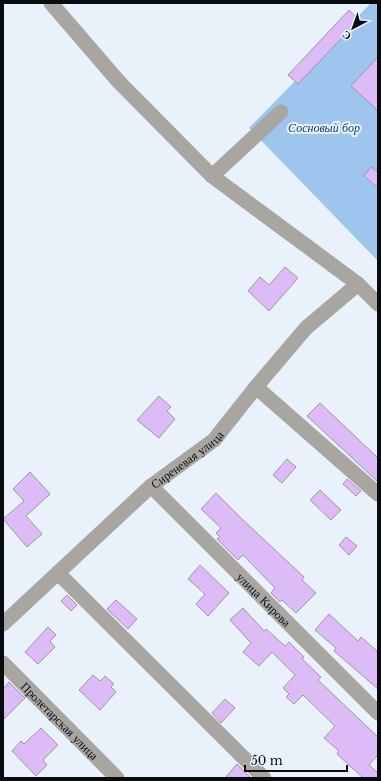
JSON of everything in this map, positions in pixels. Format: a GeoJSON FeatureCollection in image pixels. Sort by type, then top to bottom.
{"type":"FeatureCollection","features":[{"type":"Feature","properties":{"kind":"street"},"geometry":{"type":"LineString","coordinates":[[51,3],[119,82],[212,176],[358,284],[378,304]]}},
{"type":"Feature","properties":{"kind":"street"},"geometry":{"type":"LineString","coordinates":[[212,176],[281,112]]}},
{"type":"Feature","properties":{"kind":"street","name":"Сиреневая улица"},"geometry":{"type":"LineString","coordinates":[[3,624],[151,486],[214,440],[306,328],[358,284]]}},
{"type":"Feature","properties":{"kind":"street"},"geometry":{"type":"LineString","coordinates":[[256,387],[378,494]]}},
{"type":"Feature","properties":{"kind":"street","name":"улица Кирова"},"geometry":{"type":"LineString","coordinates":[[151,486],[378,713]]}},
{"type":"Feature","properties":{"kind":"street"},"geometry":{"type":"LineString","coordinates":[[58,573],[264,778]]}},
{"type":"Feature","properties":{"kind":"street","name":"Пролетарская улица"},"geometry":{"type":"LineString","coordinates":[[3,663],[117,778]]}},
{"type":"Feature","properties":{"kind":"green space","name":"Сосновый бор"},"geometry":{"type":"Polygon","coordinates":[[[371,3],[378,3],[378,261],[249,128],[371,3]]]}},
{"type":"Feature","properties":{"kind":"building"},"geometry":{"type":"Polygon","coordinates":[[[349,10],[359,20],[298,84],[288,75],[349,10]]]}},
{"type":"Feature","properties":{"kind":"building"},"geometry":{"type":"Polygon","coordinates":[[[378,57],[378,111],[351,86],[378,57]]]}},
{"type":"Feature","properties":{"kind":"building"},"geometry":{"type":"Polygon","coordinates":[[[371,167],[378,173],[378,188],[364,176],[371,167]]]}},
{"type":"Feature","properties":{"kind":"building"},"geometry":{"type":"Polygon","coordinates":[[[285,267],[298,278],[269,311],[248,291],[260,277],[269,285],[285,267]]]}},
{"type":"Feature","properties":{"kind":"building"},"geometry":{"type":"Polygon","coordinates":[[[159,396],[171,407],[167,411],[175,419],[159,438],[137,420],[159,396]]]}},
{"type":"Feature","properties":{"kind":"building"},"geometry":{"type":"Polygon","coordinates":[[[320,403],[378,458],[378,482],[307,416],[320,403]]]}},
{"type":"Feature","properties":{"kind":"building"},"geometry":{"type":"Polygon","coordinates":[[[287,459],[296,467],[282,483],[273,475],[287,459]]]}},
{"type":"Feature","properties":{"kind":"building"},"geometry":{"type":"Polygon","coordinates":[[[30,472],[50,494],[26,516],[42,534],[27,547],[3,519],[24,501],[13,489],[30,472]]]}},
{"type":"Feature","properties":{"kind":"building"},"geometry":{"type":"Polygon","coordinates":[[[347,479],[361,491],[356,496],[343,484],[347,479]]]}},
{"type":"Feature","properties":{"kind":"building"},"geometry":{"type":"Polygon","coordinates":[[[320,490],[341,510],[331,520],[310,500],[320,490]]]}},
{"type":"Feature","properties":{"kind":"building"},"geometry":{"type":"Polygon","coordinates":[[[216,493],[304,577],[302,580],[316,593],[296,613],[282,600],[280,602],[271,593],[275,588],[243,555],[238,560],[217,539],[220,537],[216,533],[221,528],[201,509],[216,493]]]}},
{"type":"Feature","properties":{"kind":"building"},"geometry":{"type":"Polygon","coordinates":[[[346,537],[357,546],[349,555],[339,545],[346,537]]]}},
{"type":"Feature","properties":{"kind":"building"},"geometry":{"type":"Polygon","coordinates":[[[200,565],[229,593],[208,616],[196,604],[205,594],[188,579],[200,565]]]}},
{"type":"Feature","properties":{"kind":"building"},"geometry":{"type":"Polygon","coordinates":[[[67,595],[77,605],[71,611],[61,601],[67,595]]]}},
{"type":"Feature","properties":{"kind":"building"},"geometry":{"type":"Polygon","coordinates":[[[116,600],[137,619],[128,629],[107,609],[116,600]]]}},
{"type":"Feature","properties":{"kind":"building"},"geometry":{"type":"Polygon","coordinates":[[[243,608],[264,631],[266,629],[285,646],[289,642],[304,657],[302,659],[321,677],[318,680],[378,737],[378,755],[369,765],[378,773],[378,778],[363,778],[337,754],[339,751],[324,738],[335,726],[303,695],[294,704],[286,697],[289,694],[283,688],[295,675],[272,652],[259,666],[243,652],[251,643],[230,620],[243,608]]]}},
{"type":"Feature","properties":{"kind":"building"},"geometry":{"type":"Polygon","coordinates":[[[329,614],[358,641],[361,637],[378,652],[378,689],[334,651],[336,648],[315,630],[329,614]]]}},
{"type":"Feature","properties":{"kind":"building"},"geometry":{"type":"Polygon","coordinates":[[[48,627],[56,635],[50,641],[55,647],[38,664],[25,652],[48,627]]]}},
{"type":"Feature","properties":{"kind":"building"},"geometry":{"type":"Polygon","coordinates":[[[93,675],[100,681],[105,676],[114,684],[111,687],[116,692],[100,710],[79,690],[93,675]]]}},
{"type":"Feature","properties":{"kind":"building"},"geometry":{"type":"Polygon","coordinates":[[[9,682],[25,698],[3,720],[3,689],[9,682]]]}},
{"type":"Feature","properties":{"kind":"building"},"geometry":{"type":"Polygon","coordinates":[[[225,699],[235,708],[221,723],[212,713],[225,699]]]}},
{"type":"Feature","properties":{"kind":"building"},"geometry":{"type":"Polygon","coordinates":[[[41,728],[58,745],[43,760],[47,765],[36,776],[12,751],[21,741],[24,744],[41,728]]]}},
{"type":"Feature","properties":{"kind":"building"},"geometry":{"type":"Polygon","coordinates":[[[237,764],[251,778],[225,778],[237,764]]]}}]}
